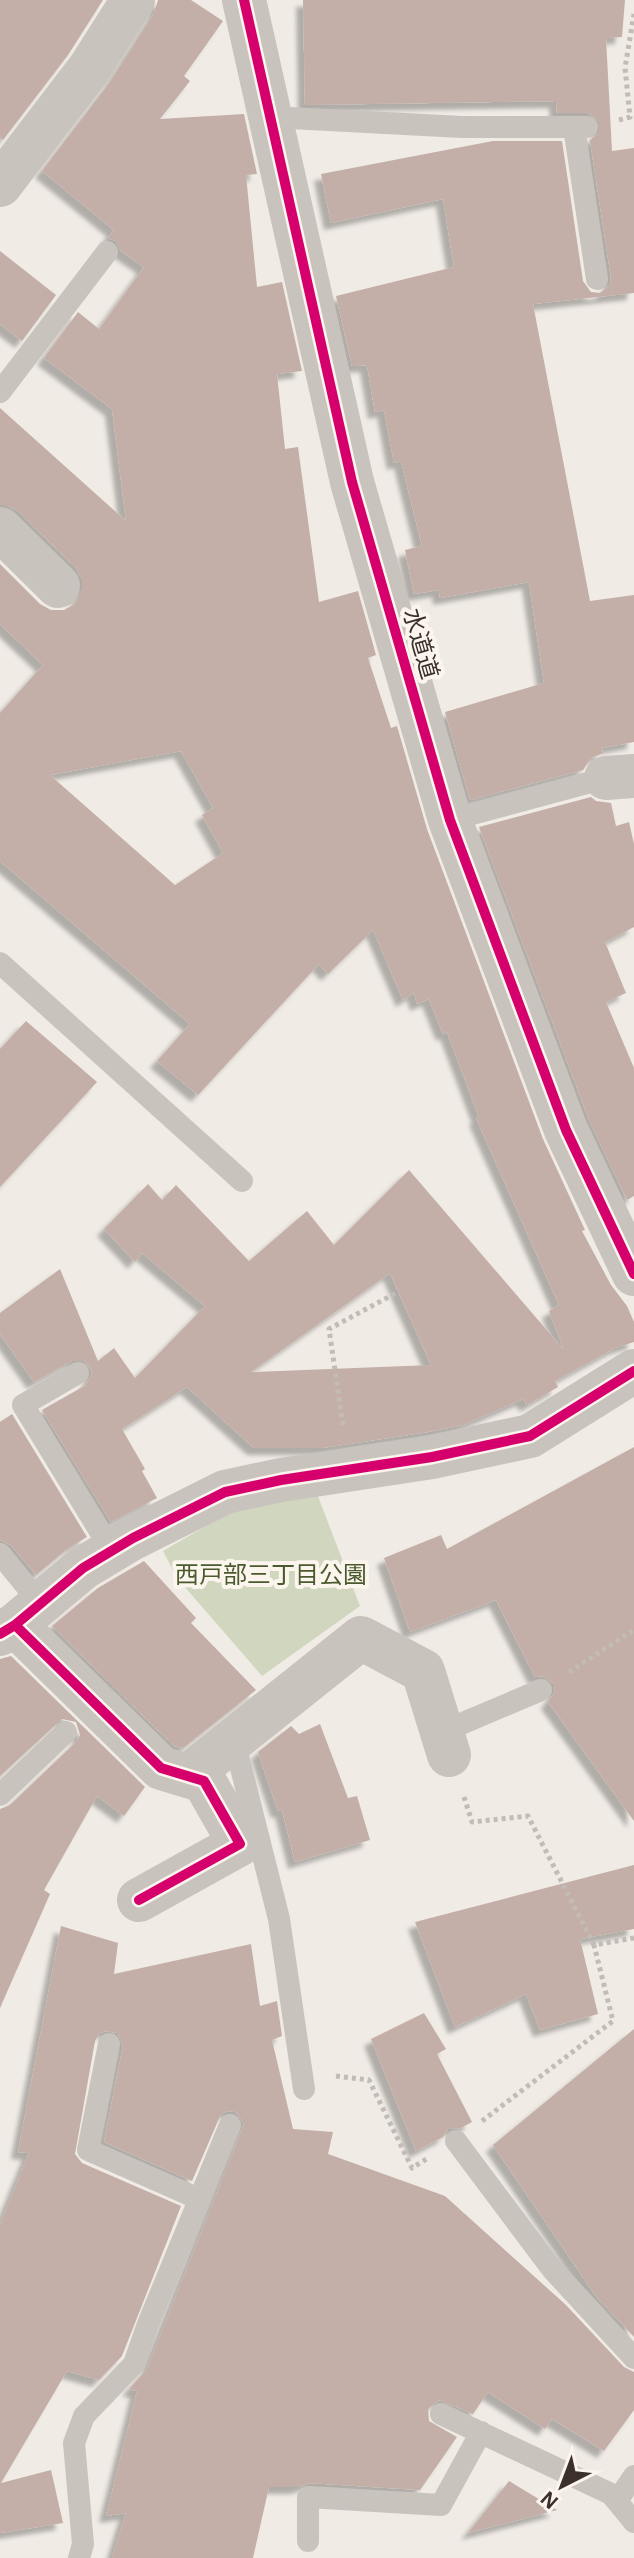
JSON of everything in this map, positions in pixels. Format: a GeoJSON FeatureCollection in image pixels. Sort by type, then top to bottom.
{"type":"FeatureCollection","features":[{"type":"Feature","properties":{"kind":"street"},"geometry":{"type":"LineString","coordinates":[[0,185],[89,69],[133,0]]}},
{"type":"Feature","properties":{"kind":"street","name":"水道道"},"geometry":{"type":"LineString","coordinates":[[244,0],[352,482],[450,820],[566,1130],[634,1274]]}},
{"type":"Feature","properties":{"kind":"street"},"geometry":{"type":"LineString","coordinates":[[0,529],[58,586]]}},
{"type":"Feature","properties":{"kind":"street"},"geometry":{"type":"LineString","coordinates":[[139,1900],[240,1844],[204,1781],[161,1768],[19,1621],[83,1568],[225,1492],[281,1480],[432,1457],[530,1436],[634,1371]]}},
{"type":"Feature","properties":{"kind":"street"},"geometry":{"type":"LineString","coordinates":[[188,1776],[361,1638],[423,1671],[445,1744]]}},
{"type":"Feature","properties":{"kind":"lane"},"geometry":{"type":"LineString","coordinates":[[271,117],[462,127],[580,127],[597,279]]}},
{"type":"Feature","properties":{"kind":"lane"},"geometry":{"type":"LineString","coordinates":[[0,392],[107,252]]}},
{"type":"Feature","properties":{"kind":"lane"},"geometry":{"type":"LineString","coordinates":[[450,820],[620,777]]}},
{"type":"Feature","properties":{"kind":"lane"},"geometry":{"type":"LineString","coordinates":[[0,963],[242,1181]]}},
{"type":"Feature","properties":{"kind":"lane"},"geometry":{"type":"LineString","coordinates":[[78,1373],[23,1405],[112,1551]]}},
{"type":"Feature","properties":{"kind":"lane"},"geometry":{"type":"LineString","coordinates":[[0,1554],[19,1621]]}},
{"type":"Feature","properties":{"kind":"lane"},"geometry":{"type":"LineString","coordinates":[[445,1744],[541,1690]]}},
{"type":"Feature","properties":{"kind":"lane"},"geometry":{"type":"LineString","coordinates":[[0,1795],[66,1732]]}},
{"type":"Feature","properties":{"kind":"lane"},"geometry":{"type":"LineString","coordinates":[[234,1740],[279,1919],[304,2089]]}},
{"type":"Feature","properties":{"kind":"lane"},"geometry":{"type":"LineString","coordinates":[[109,2044],[88,2150],[199,2199]]}},
{"type":"Feature","properties":{"kind":"lane"},"geometry":{"type":"LineString","coordinates":[[79,2558],[83,2544],[74,2443],[84,2416],[134,2364],[230,2125]]}},
{"type":"Feature","properties":{"kind":"lane"},"geometry":{"type":"LineString","coordinates":[[456,2141],[552,2269],[634,2358]]}},
{"type":"Feature","properties":{"kind":"lane"},"geometry":{"type":"LineString","coordinates":[[441,2414],[611,2494],[634,2522]]}},
{"type":"Feature","properties":{"kind":"lane"},"geometry":{"type":"LineString","coordinates":[[308,2541],[308,2497],[441,2505],[481,2432]]}},
{"type":"Feature","properties":{"kind":"lane"},"geometry":{"type":"LineString","coordinates":[[617,2501],[634,2476]]}},
{"type":"Feature","properties":{"kind":"path"},"geometry":{"type":"LineString","coordinates":[[630,117],[625,68],[634,14]]}},
{"type":"Feature","properties":{"kind":"path"},"geometry":{"type":"LineString","coordinates":[[344,1430],[329,1329],[398,1292]]}},
{"type":"Feature","properties":{"kind":"path"},"geometry":{"type":"LineString","coordinates":[[541,1690],[634,1630]]}},
{"type":"Feature","properties":{"kind":"path"},"geometry":{"type":"LineString","coordinates":[[412,2168],[456,2141],[613,2021],[594,1945],[528,1816],[472,1822],[445,1744]]}},
{"type":"Feature","properties":{"kind":"path"},"geometry":{"type":"LineString","coordinates":[[594,1945],[634,1938]]}},
{"type":"Feature","properties":{"kind":"green space","name":"西戸部三丁目公園"},"geometry":{"type":"Polygon","coordinates":[[[316,1491],[360,1606],[262,1676],[177,1578],[163,1551],[230,1512],[316,1491]]]}},
{"type":"Feature","properties":{"kind":"building"},"geometry":{"type":"Polygon","coordinates":[[[0,0],[103,0],[68,55],[3,140],[0,137],[0,0]]]}},
{"type":"Feature","properties":{"kind":"building"},"geometry":{"type":"Polygon","coordinates":[[[158,0],[191,0],[223,21],[184,76],[190,81],[160,119],[244,114],[257,174],[246,175],[257,287],[282,282],[302,371],[277,374],[285,449],[298,447],[319,602],[358,591],[376,655],[368,658],[391,728],[397,726],[427,829],[543,1139],[585,1230],[582,1231],[611,1285],[627,1306],[634,1322],[634,1342],[615,1348],[555,1381],[558,1387],[527,1405],[523,1399],[463,1425],[322,1448],[254,1448],[187,1387],[122,1429],[145,1469],[142,1471],[157,1498],[111,1522],[42,1410],[86,1385],[92,1374],[90,1367],[84,1361],[72,1361],[34,1382],[0,1334],[0,1313],[60,1269],[98,1361],[114,1348],[135,1378],[205,1306],[142,1253],[135,1262],[104,1229],[148,1184],[162,1200],[176,1185],[249,1261],[307,1211],[334,1245],[409,1170],[564,1350],[549,1311],[559,1305],[476,1118],[479,1117],[447,1032],[443,1034],[429,999],[417,1004],[414,993],[403,1000],[373,930],[328,974],[319,964],[198,1095],[157,1061],[190,1024],[0,861],[0,713],[43,665],[0,624],[0,564],[40,604],[51,610],[64,610],[75,604],[82,591],[82,579],[76,568],[18,511],[0,505],[0,408],[126,521],[112,409],[44,358],[78,312],[99,329],[144,267],[121,251],[116,241],[108,238],[114,230],[42,171],[110,82],[154,13],[158,0]],[[181,751],[50,775],[175,885],[223,853],[202,815],[213,808],[181,751]],[[390,1273],[251,1372],[431,1365],[390,1273]]]}},
{"type":"Feature","properties":{"kind":"building"},"geometry":{"type":"Polygon","coordinates":[[[303,0],[625,0],[622,37],[606,38],[612,151],[634,148],[634,293],[533,304],[590,601],[634,595],[634,742],[602,748],[603,753],[591,758],[583,770],[470,800],[445,712],[544,683],[529,582],[440,598],[439,590],[414,594],[405,550],[422,546],[401,461],[394,463],[384,410],[375,412],[367,365],[352,366],[336,296],[454,267],[443,199],[331,223],[321,174],[493,141],[562,141],[583,281],[591,292],[600,293],[610,285],[611,278],[590,140],[599,133],[599,121],[588,113],[557,113],[556,101],[305,105],[303,0]]]}},
{"type":"Feature","properties":{"kind":"building"},"geometry":{"type":"Polygon","coordinates":[[[0,251],[56,295],[22,341],[0,324],[0,251]]]}},
{"type":"Feature","properties":{"kind":"building"},"geometry":{"type":"Polygon","coordinates":[[[591,797],[611,803],[616,826],[629,822],[634,844],[634,927],[605,942],[626,993],[606,1002],[634,1068],[634,1196],[627,1200],[589,1120],[479,827],[591,797]]]}},
{"type":"Feature","properties":{"kind":"building"},"geometry":{"type":"Polygon","coordinates":[[[26,1021],[97,1082],[0,1187],[0,1049],[26,1021]]]}},
{"type":"Feature","properties":{"kind":"building"},"geometry":{"type":"Polygon","coordinates":[[[12,1414],[87,1537],[36,1575],[11,1545],[0,1540],[0,1422],[12,1414]]]}},
{"type":"Feature","properties":{"kind":"building"},"geometry":{"type":"Polygon","coordinates":[[[634,1447],[634,1821],[548,1702],[555,1692],[554,1684],[543,1676],[535,1677],[496,1600],[410,1632],[384,1558],[441,1535],[447,1549],[634,1447]]]}},
{"type":"Feature","properties":{"kind":"building"},"geometry":{"type":"Polygon","coordinates":[[[144,1561],[196,1618],[191,1623],[256,1690],[183,1748],[174,1746],[52,1626],[98,1588],[144,1561]]]}},
{"type":"Feature","properties":{"kind":"building"},"geometry":{"type":"Polygon","coordinates":[[[11,1656],[145,1787],[124,1816],[97,1796],[44,1890],[50,1894],[0,2008],[0,1809],[10,1805],[80,1735],[76,1722],[62,1719],[0,1776],[0,1659],[11,1656]]]}},
{"type":"Feature","properties":{"kind":"building"},"geometry":{"type":"Polygon","coordinates":[[[320,1724],[348,1798],[357,1796],[370,1840],[295,1862],[282,1810],[278,1811],[258,1752],[291,1726],[299,1734],[320,1724]]]}},
{"type":"Feature","properties":{"kind":"building"},"geometry":{"type":"Polygon","coordinates":[[[634,1865],[634,1929],[580,1939],[598,2014],[540,2030],[526,1994],[455,2027],[415,1922],[634,1865]]]}},
{"type":"Feature","properties":{"kind":"building"},"geometry":{"type":"Polygon","coordinates":[[[61,1926],[118,1943],[114,1974],[251,1944],[260,2006],[277,2001],[282,2036],[272,2040],[293,2129],[333,2132],[328,2154],[445,2196],[566,2305],[624,2367],[634,2372],[634,2410],[604,2451],[552,2419],[545,2429],[488,2392],[473,2414],[439,2400],[428,2409],[429,2421],[457,2437],[420,2490],[309,2483],[298,2487],[269,2487],[253,2558],[112,2558],[126,2513],[106,2516],[137,2391],[129,2389],[147,2369],[244,2124],[236,2112],[221,2114],[192,2181],[104,2142],[123,2046],[118,2033],[105,2031],[95,2041],[75,2154],[82,2163],[181,2206],[122,2356],[99,2380],[67,2371],[1,2483],[51,2470],[63,2523],[0,2533],[0,2225],[29,2153],[18,2152],[61,1926]]]}},
{"type":"Feature","properties":{"kind":"building"},"geometry":{"type":"Polygon","coordinates":[[[424,2013],[446,2049],[437,2054],[472,2122],[461,2128],[448,2129],[443,2137],[416,2151],[371,2039],[424,2013]]]}},
{"type":"Feature","properties":{"kind":"building"},"geometry":{"type":"Polygon","coordinates":[[[634,2029],[634,2337],[595,2295],[493,2145],[634,2029]]]}},
{"type":"Feature","properties":{"kind":"building"},"geometry":{"type":"Polygon","coordinates":[[[509,2481],[557,2510],[468,2533],[509,2481]]]}},
{"type":"Feature","properties":{"kind":"cycle path"},"geometry":{"type":"LineString","coordinates":[[244,0],[352,482],[450,820],[566,1130],[634,1274]]}},
{"type":"Feature","properties":{"kind":"cycle path"},"geometry":{"type":"LineString","coordinates":[[0,1634],[83,1568],[133,1538],[225,1492],[281,1480],[432,1457],[530,1436],[634,1371]]}},
{"type":"Feature","properties":{"kind":"cycle path"},"geometry":{"type":"LineString","coordinates":[[15,1625],[161,1768],[204,1781],[240,1844],[139,1900]]}}]}
